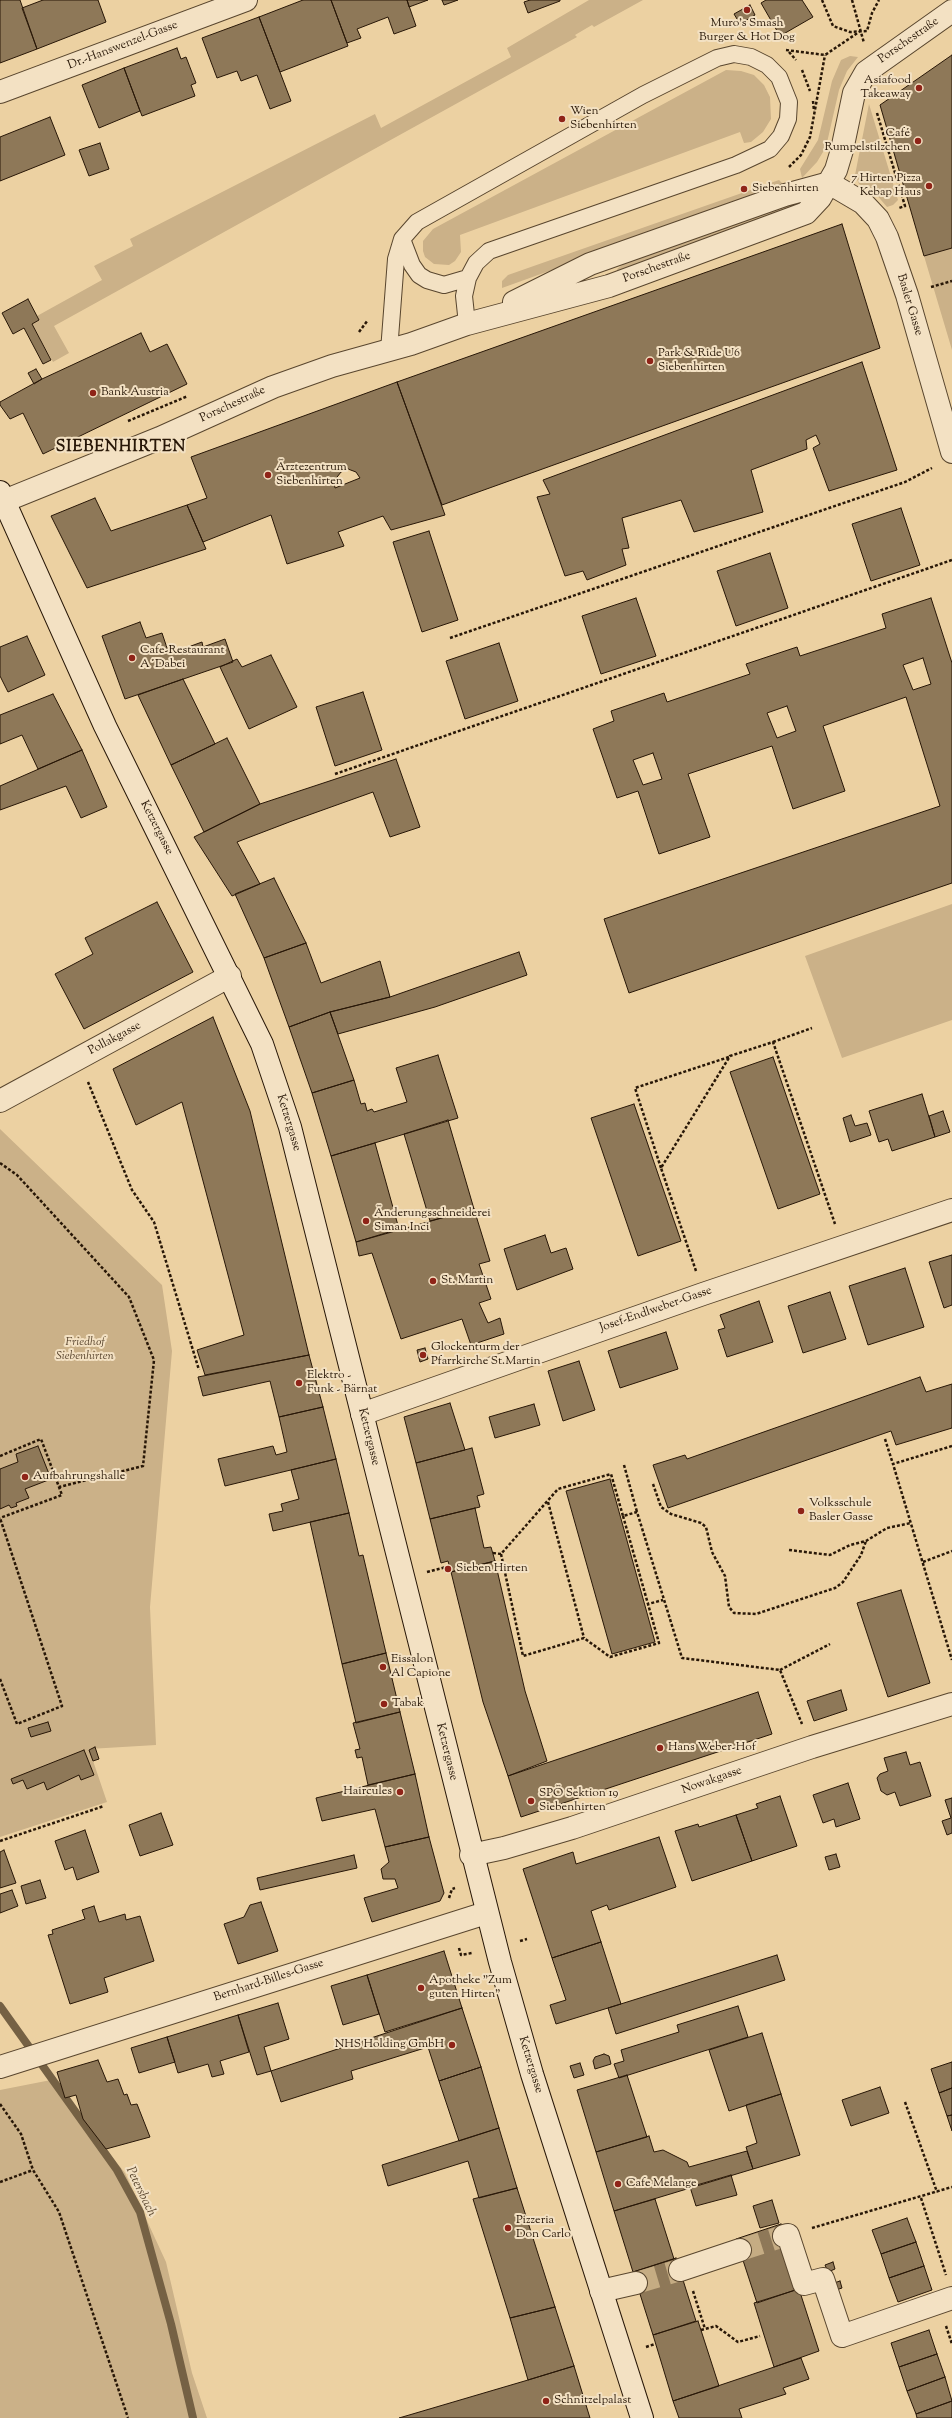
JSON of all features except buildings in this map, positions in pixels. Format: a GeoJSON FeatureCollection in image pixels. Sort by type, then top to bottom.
{"type":"FeatureCollection","features":[{"type":"Feature","properties":{"kind":"street","name":"Dr.-Hanswenzel-Gasse"},"geometry":{"type":"LineString","coordinates":[[0,92],[246,0]]}},
{"type":"Feature","properties":{"kind":"street","name":"Porschestraße"},"geometry":{"type":"LineString","coordinates":[[2,496],[160,438],[277,385],[332,366],[389,350],[467,324],[609,286],[806,213],[813,206],[829,183],[842,150],[854,93],[858,83],[874,66],[952,11]]}},
{"type":"Feature","properties":{"kind":"street","name":"Porschestraße"},"geometry":{"type":"LineString","coordinates":[[467,324],[590,264],[798,192],[829,183]]}},
{"type":"Feature","properties":{"kind":"street","name":"Basler Gasse"},"geometry":{"type":"LineString","coordinates":[[829,183],[862,203],[878,219],[891,247],[904,288],[945,458]]}},
{"type":"Feature","properties":{"kind":"street","name":"Ketzergasse"},"geometry":{"type":"LineString","coordinates":[[2,496],[105,726],[230,976],[262,1044],[290,1127],[328,1272],[486,1913],[532,2074],[642,2418]]}},
{"type":"Feature","properties":{"kind":"street","name":"Pollakgasse"},"geometry":{"type":"LineString","coordinates":[[0,1101],[230,976]]}},
{"type":"Feature","properties":{"kind":"street","name":"Josef-Endlweber-Gasse"},"geometry":{"type":"LineString","coordinates":[[362,1414],[703,1294],[952,1210]]}},
{"type":"Feature","properties":{"kind":"street","name":"Nowakgasse"},"geometry":{"type":"LineString","coordinates":[[471,1855],[504,1848],[572,1828],[812,1747],[952,1704]]}},
{"type":"Feature","properties":{"kind":"street","name":"Bernhard-Billes-Gasse"},"geometry":{"type":"LineString","coordinates":[[2,2063],[52,2050],[486,1913]]}},
{"type":"Feature","properties":{"kind":"street"},"geometry":{"type":"LineString","coordinates":[[786,2235],[804,2284],[823,2279],[842,2336],[950,2288]]}},
{"type":"Feature","properties":{"kind":"street"},"geometry":{"type":"LineString","coordinates":[[683,2269],[740,2250]]}},
{"type":"Feature","properties":{"kind":"street"},"geometry":{"type":"LineString","coordinates":[[601,2291],[636,2283]]}},
{"type":"Feature","properties":{"kind":"lane"},"geometry":{"type":"LineString","coordinates":[[389,350],[394,273],[402,239],[410,227],[425,216],[650,92],[717,58],[734,54],[751,57],[767,65],[779,77],[789,102],[788,119],[781,136],[762,154],[674,187],[497,246],[476,263],[468,278],[464,296],[467,324]]}},
{"type":"Feature","properties":{"kind":"lane"},"geometry":{"type":"LineString","coordinates":[[402,239],[412,265],[419,274],[427,280],[444,285],[468,278]]}},
{"type":"Feature","properties":{"kind":"path"},"geometry":{"type":"LineString","coordinates":[[822,0],[833,26],[847,32],[868,31],[872,13],[879,0]]}},
{"type":"Feature","properties":{"kind":"path"},"geometry":{"type":"LineString","coordinates":[[852,0],[860,32]]}},
{"type":"Feature","properties":{"kind":"path"},"geometry":{"type":"LineString","coordinates":[[786,50],[825,54],[860,32]]}},
{"type":"Feature","properties":{"kind":"path"},"geometry":{"type":"LineString","coordinates":[[798,192],[788,167],[801,155],[810,137],[825,54]]}},
{"type":"Feature","properties":{"kind":"path"},"geometry":{"type":"LineString","coordinates":[[876,111],[905,206],[878,219]]}},
{"type":"Feature","properties":{"kind":"path"},"geometry":{"type":"LineString","coordinates":[[450,638],[905,482],[945,458]]}},
{"type":"Feature","properties":{"kind":"path"},"geometry":{"type":"LineString","coordinates":[[335,774],[952,560]]}},
{"type":"Feature","properties":{"kind":"path"},"geometry":{"type":"LineString","coordinates":[[703,1294],[635,1088],[812,1028]]}},
{"type":"Feature","properties":{"kind":"path"},"geometry":{"type":"LineString","coordinates":[[773,1042],[842,1247]]}},
{"type":"Feature","properties":{"kind":"path"},"geometry":{"type":"LineString","coordinates":[[92,1051],[88,1082],[132,1190],[154,1222],[199,1370]]}},
{"type":"Feature","properties":{"kind":"path"},"geometry":{"type":"LineString","coordinates":[[661,1168],[730,1056]]}},
{"type":"Feature","properties":{"kind":"path"},"geometry":{"type":"LineString","coordinates":[[0,1163],[17,1175],[129,1297],[154,1360],[143,1466],[59,1487]]}},
{"type":"Feature","properties":{"kind":"path"},"geometry":{"type":"LineString","coordinates":[[0,1456],[41,1439],[62,1495],[0,1518],[62,1706],[17,1724],[0,1679]]}},
{"type":"Feature","properties":{"kind":"path"},"geometry":{"type":"LineString","coordinates":[[885,1439],[952,1660]]}},
{"type":"Feature","properties":{"kind":"path"},"geometry":{"type":"LineString","coordinates":[[893,1464],[952,1446]]}},
{"type":"Feature","properties":{"kind":"path"},"geometry":{"type":"LineString","coordinates":[[624,1465],[663,1600],[682,1658],[780,1670],[830,1644]]}},
{"type":"Feature","properties":{"kind":"path"},"geometry":{"type":"LineString","coordinates":[[501,1554],[558,1489],[611,1474],[659,1643],[610,1657],[584,1638],[548,1502]]}},
{"type":"Feature","properties":{"kind":"path"},"geometry":{"type":"LineString","coordinates":[[653,1484],[661,1507],[671,1514],[701,1523],[706,1527],[712,1552],[725,1576],[728,1607],[734,1613],[756,1614],[835,1588],[843,1582],[861,1555],[866,1540]]}},
{"type":"Feature","properties":{"kind":"path"},"geometry":{"type":"LineString","coordinates":[[623,1516],[637,1512]]}},
{"type":"Feature","properties":{"kind":"path"},"geometry":{"type":"LineString","coordinates":[[789,1550],[830,1555],[850,1545],[866,1540],[887,1528],[911,1523]]}},
{"type":"Feature","properties":{"kind":"path"},"geometry":{"type":"LineString","coordinates":[[923,1562],[952,1552]]}},
{"type":"Feature","properties":{"kind":"path"},"geometry":{"type":"LineString","coordinates":[[493,1553],[501,1554]]}},
{"type":"Feature","properties":{"kind":"path"},"geometry":{"type":"LineString","coordinates":[[501,1554],[523,1656],[584,1638]]}},
{"type":"Feature","properties":{"kind":"path"},"geometry":{"type":"LineString","coordinates":[[648,1604],[663,1600]]}},
{"type":"Feature","properties":{"kind":"path"},"geometry":{"type":"LineString","coordinates":[[780,1670],[812,1747]]}},
{"type":"Feature","properties":{"kind":"path"},"geometry":{"type":"LineString","coordinates":[[0,1841],[104,1806]]}},
{"type":"Feature","properties":{"kind":"path"},"geometry":{"type":"LineString","coordinates":[[905,2102],[937,2192]]}},
{"type":"Feature","properties":{"kind":"path"},"geometry":{"type":"LineString","coordinates":[[0,2104],[21,2134],[33,2170],[59,2212],[128,2418]]}},
{"type":"Feature","properties":{"kind":"path"},"geometry":{"type":"LineString","coordinates":[[0,2182],[33,2170]]}},
{"type":"Feature","properties":{"kind":"path"},"geometry":{"type":"LineString","coordinates":[[786,2235],[920,2198],[952,2187]]}},
{"type":"Feature","properties":{"kind":"path"},"geometry":{"type":"LineString","coordinates":[[920,2198],[950,2288]]}},
{"type":"Feature","properties":{"kind":"path"},"geometry":{"type":"LineString","coordinates":[[683,2269],[705,2329]]}},
{"type":"Feature","properties":{"kind":"path"},"geometry":{"type":"LineString","coordinates":[[701,2330],[716,2326],[738,2342],[760,2336]]}},
{"type":"Feature","properties":{"kind":"green space"},"geometry":{"type":"Polygon","coordinates":[[[589,0],[643,0],[594,27],[592,25],[575,35],[577,37],[54,326],[69,353],[53,362],[32,324],[39,320],[37,316],[102,280],[94,266],[133,246],[130,239],[375,114],[381,128],[511,57],[507,48],[589,0]]]}},
{"type":"Feature","properties":{"kind":"green space"},"geometry":{"type":"Polygon","coordinates":[[[850,56],[858,57],[847,71],[839,90],[826,147],[817,162],[802,178],[800,169],[818,140],[832,81],[841,60],[850,56]]]}},
{"type":"Feature","properties":{"kind":"green space"},"geometry":{"type":"Polygon","coordinates":[[[726,70],[741,71],[754,75],[764,85],[770,97],[771,119],[763,132],[751,142],[744,143],[740,132],[460,235],[461,252],[455,261],[449,265],[434,264],[425,257],[423,251],[423,241],[433,229],[726,70]]]}},
{"type":"Feature","properties":{"kind":"green space"},"geometry":{"type":"Polygon","coordinates":[[[869,104],[898,200],[893,205],[887,207],[875,193],[859,184],[855,175],[869,104]]]}},
{"type":"Feature","properties":{"kind":"green space"},"geometry":{"type":"Polygon","coordinates":[[[779,180],[785,186],[502,288],[502,281],[508,275],[779,180]]]}},
{"type":"Feature","properties":{"kind":"green space"},"geometry":{"type":"Polygon","coordinates":[[[788,202],[792,212],[619,275],[617,269],[626,262],[788,202]]]}},
{"type":"Feature","properties":{"kind":"green space"},"geometry":{"type":"Polygon","coordinates":[[[952,248],[952,350],[924,256],[952,248]]]}},
{"type":"Feature","properties":{"kind":"green space"},"geometry":{"type":"Polygon","coordinates":[[[952,904],[952,1020],[842,1058],[805,956],[952,904]]]}},
{"type":"Feature","properties":{"kind":"green space","name":"Friedhof Siebenhirten"},"geometry":{"type":"Polygon","coordinates":[[[0,1129],[162,1285],[172,1351],[150,1607],[156,1745],[89,1749],[107,1802],[0,1837],[0,1129]]]}},
{"type":"Feature","properties":{"kind":"green space"},"geometry":{"type":"Polygon","coordinates":[[[51,2080],[125,2173],[166,2262],[192,2373],[207,2418],[0,2418],[0,2090],[51,2080]]]}},
{"type":"Feature","properties":{"kind":"waterway","name":"Petersbach"},"geometry":{"type":"LineString","coordinates":[[0,2006],[117,2170],[140,2212],[171,2324],[193,2418]]}},
{"type":"Feature","properties":{"kind":"tunnel"},"geometry":{"type":"LineString","coordinates":[[740,2250],[784,2236]]}},
{"type":"Feature","properties":{"kind":"tunnel"},"geometry":{"type":"LineString","coordinates":[[636,2283],[680,2270]]}},
{"type":"Feature","properties":{"kind":"place","name":"Muro's Smash Burger & Hot Dog"},"geometry":{"type":"Point","coordinates":[747,10]}},
{"type":"Feature","properties":{"kind":"place","name":"Asiafood Takeaway"},"geometry":{"type":"Point","coordinates":[919,88]}},
{"type":"Feature","properties":{"kind":"place","name":"Wien Siebenhirten"},"geometry":{"type":"Point","coordinates":[562,119]}},
{"type":"Feature","properties":{"kind":"place","name":"Café Rumpelstilzchen"},"geometry":{"type":"Point","coordinates":[918,141]}},
{"type":"Feature","properties":{"kind":"place","name":"7 Hirten Pizza Kebap Haus"},"geometry":{"type":"Point","coordinates":[929,186]}},
{"type":"Feature","properties":{"kind":"place","name":"Siebenhirten"},"geometry":{"type":"Point","coordinates":[744,189]}},
{"type":"Feature","properties":{"kind":"place","name":"Park & Ride U6 Siebenhirten"},"geometry":{"type":"Point","coordinates":[650,361]}},
{"type":"Feature","properties":{"kind":"place","name":"Bank Austria"},"geometry":{"type":"Point","coordinates":[93,393]}},
{"type":"Feature","properties":{"kind":"place","name":"Ärztezentrum Siebenhirten"},"geometry":{"type":"Point","coordinates":[268,475]}},
{"type":"Feature","properties":{"kind":"place","name":"Cafe-Restaurant A´Dabei"},"geometry":{"type":"Point","coordinates":[132,658]}},
{"type":"Feature","properties":{"kind":"place","name":"Änderungsschneiderei Siman Inci"},"geometry":{"type":"Point","coordinates":[366,1221]}},
{"type":"Feature","properties":{"kind":"place","name":"St. Martin"},"geometry":{"type":"Point","coordinates":[433,1281]}},
{"type":"Feature","properties":{"kind":"place","name":"Glockenturm der Pfarrkirche St.Martin"},"geometry":{"type":"Point","coordinates":[423,1355]}},
{"type":"Feature","properties":{"kind":"place","name":"Elektro - Funk - Bärnat"},"geometry":{"type":"Point","coordinates":[299,1383]}},
{"type":"Feature","properties":{"kind":"place","name":"Aufbahrungshalle"},"geometry":{"type":"Point","coordinates":[25,1477]}},
{"type":"Feature","properties":{"kind":"place","name":"Volksschule Basler Gasse"},"geometry":{"type":"Point","coordinates":[801,1511]}},
{"type":"Feature","properties":{"kind":"place","name":"Sieben Hirten"},"geometry":{"type":"Point","coordinates":[448,1569]}},
{"type":"Feature","properties":{"kind":"place","name":"Eissalon Al Capione"},"geometry":{"type":"Point","coordinates":[383,1667]}},
{"type":"Feature","properties":{"kind":"place","name":"Tabak"},"geometry":{"type":"Point","coordinates":[384,1704]}},
{"type":"Feature","properties":{"kind":"place","name":"Hans Weber-Hof"},"geometry":{"type":"Point","coordinates":[660,1748]}},
{"type":"Feature","properties":{"kind":"place","name":"Haircules"},"geometry":{"type":"Point","coordinates":[400,1792]}},
{"type":"Feature","properties":{"kind":"place","name":"SPÖ Sektion 19 Siebenhirten"},"geometry":{"type":"Point","coordinates":[531,1801]}},
{"type":"Feature","properties":{"kind":"place","name":"Apotheke \"Zum guten Hirten\""},"geometry":{"type":"Point","coordinates":[421,1988]}},
{"type":"Feature","properties":{"kind":"place","name":"NHS Holding GmbH"},"geometry":{"type":"Point","coordinates":[452,2045]}},
{"type":"Feature","properties":{"kind":"place","name":"Cafe Melange"},"geometry":{"type":"Point","coordinates":[618,2184]}},
{"type":"Feature","properties":{"kind":"place","name":"Pizzeria Don Carlo"},"geometry":{"type":"Point","coordinates":[508,2228]}},
{"type":"Feature","properties":{"kind":"place","name":"Schnitzelpalast"},"geometry":{"type":"Point","coordinates":[546,2401]}},
{"type":"Feature","properties":{"kind":"district","name":"SIEBENHIRTEN"},"geometry":{"type":"Point","coordinates":[121,448]}}]}
